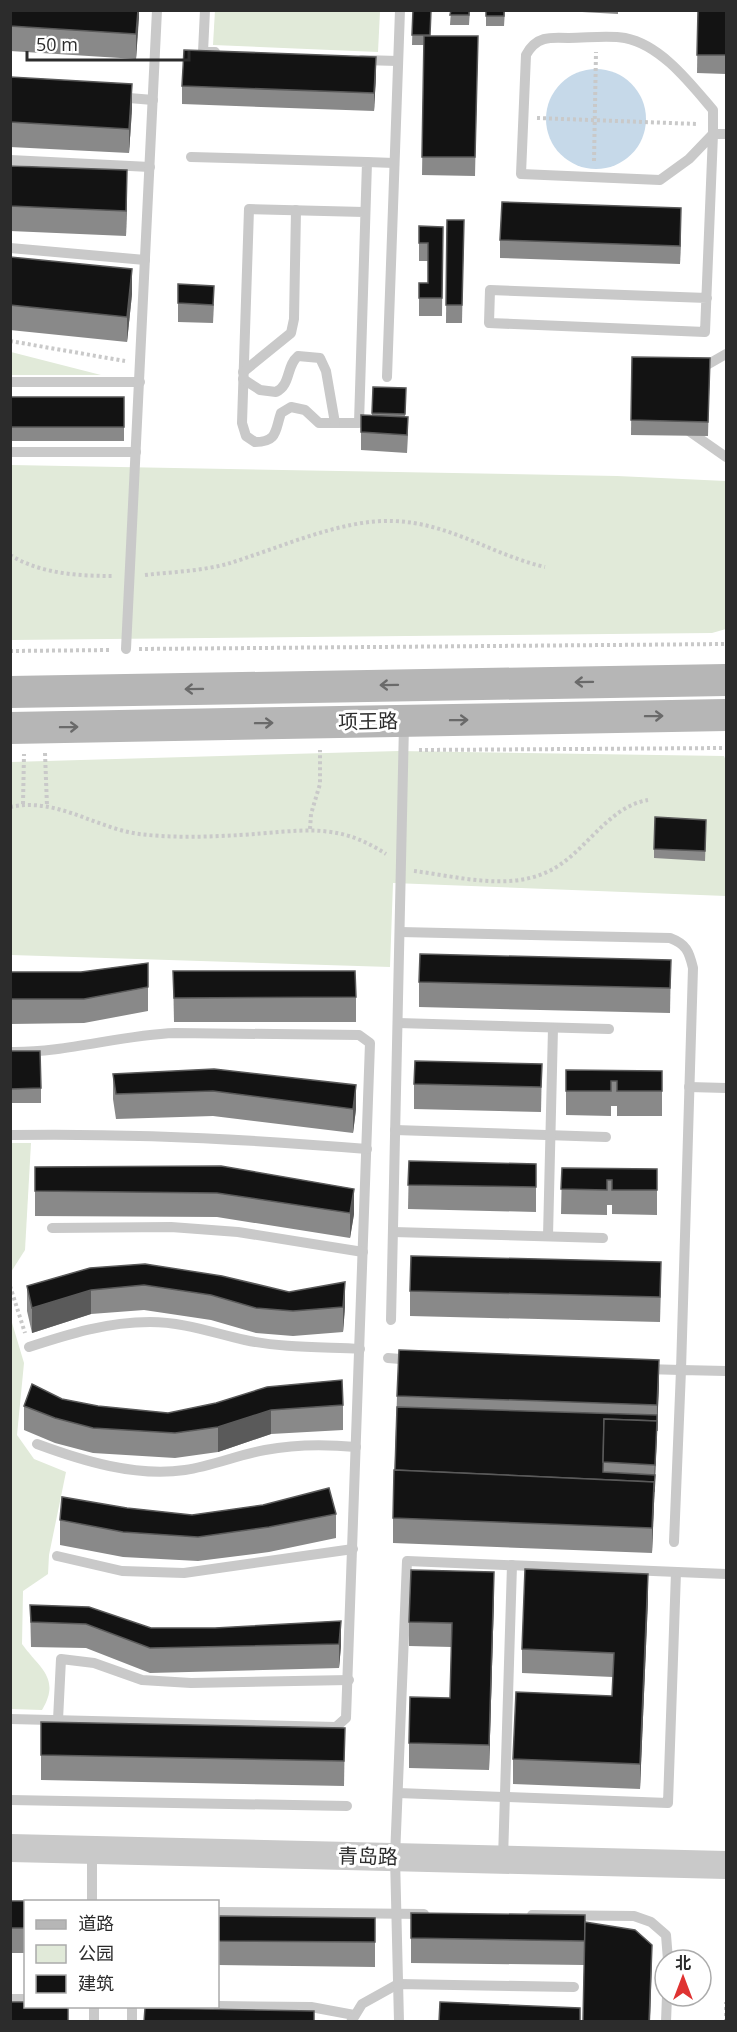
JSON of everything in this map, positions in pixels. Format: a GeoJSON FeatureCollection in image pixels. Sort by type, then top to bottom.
{"type":"FeatureCollection","features":[{"type":"Feature","properties":{"kind":"main road","name":"项王路"},"geometry":{"type":"LineString","coordinates":[[10,692],[726,680]]}},
{"type":"Feature","properties":{"kind":"main road","name":"项王路"},"geometry":{"type":"LineString","coordinates":[[17,740],[404,721],[726,715]]}},
{"type":"Feature","properties":{"kind":"street","name":"青岛路"},"geometry":{"type":"LineString","coordinates":[[10,1848],[726,1865]]}},
{"type":"Feature","properties":{"kind":"lane"},"geometry":{"type":"LineString","coordinates":[[126,650],[157,10]]}},
{"type":"Feature","properties":{"kind":"lane"},"geometry":{"type":"LineString","coordinates":[[205,10],[203,52],[226,53]]}},
{"type":"Feature","properties":{"kind":"lane"},"geometry":{"type":"LineString","coordinates":[[387,377],[400,10]]}},
{"type":"Feature","properties":{"kind":"lane"},"geometry":{"type":"LineString","coordinates":[[707,298],[490,290],[489,323],[705,332],[707,298],[713,129],[713,110],[685,76],[635,42],[624,38],[545,37],[531,45],[526,55],[521,174],[660,180],[689,159],[713,129]]}},
{"type":"Feature","properties":{"kind":"lane"},"geometry":{"type":"LineString","coordinates":[[351,59],[398,61]]}},
{"type":"Feature","properties":{"kind":"lane"},"geometry":{"type":"LineString","coordinates":[[105,96],[153,100]]}},
{"type":"Feature","properties":{"kind":"lane"},"geometry":{"type":"LineString","coordinates":[[713,110],[726,110]]}},
{"type":"Feature","properties":{"kind":"lane"},"geometry":{"type":"LineString","coordinates":[[713,129],[726,134]]}},
{"type":"Feature","properties":{"kind":"lane"},"geometry":{"type":"LineString","coordinates":[[190,157],[394,163]]}},
{"type":"Feature","properties":{"kind":"lane"},"geometry":{"type":"LineString","coordinates":[[10,160],[150,167]]}},
{"type":"Feature","properties":{"kind":"lane"},"geometry":{"type":"LineString","coordinates":[[364,212],[249,209],[242,423],[249,440],[255,442],[271,440],[276,435],[281,412],[291,407],[305,410],[319,423],[358,423],[364,212],[368,162]]}},
{"type":"Feature","properties":{"kind":"lane"},"geometry":{"type":"LineString","coordinates":[[243,375],[291,333],[294,320],[296,210]]}},
{"type":"Feature","properties":{"kind":"lane"},"geometry":{"type":"LineString","coordinates":[[10,248],[145,260]]}},
{"type":"Feature","properties":{"kind":"lane"},"geometry":{"type":"LineString","coordinates":[[687,376],[726,354]]}},
{"type":"Feature","properties":{"kind":"lane"},"geometry":{"type":"LineString","coordinates":[[243,375],[260,390],[276,392],[286,384],[289,367],[298,356],[320,358],[326,371],[335,423]]}},
{"type":"Feature","properties":{"kind":"lane"},"geometry":{"type":"LineString","coordinates":[[10,382],[140,382]]}},
{"type":"Feature","properties":{"kind":"lane"},"geometry":{"type":"LineString","coordinates":[[678,424],[726,457]]}},
{"type":"Feature","properties":{"kind":"lane"},"geometry":{"type":"LineString","coordinates":[[10,452],[136,452]]}},
{"type":"Feature","properties":{"kind":"lane"},"geometry":{"type":"LineString","coordinates":[[391,1320],[404,721]]}},
{"type":"Feature","properties":{"kind":"lane"},"geometry":{"type":"LineString","coordinates":[[400,932],[670,938],[683,943],[690,954],[693,968],[674,1542]]}},
{"type":"Feature","properties":{"kind":"lane"},"geometry":{"type":"LineString","coordinates":[[398,1023],[609,1029]]}},
{"type":"Feature","properties":{"kind":"lane"},"geometry":{"type":"LineString","coordinates":[[548,1236],[553,1028]]}},
{"type":"Feature","properties":{"kind":"lane"},"geometry":{"type":"LineString","coordinates":[[10,1052],[63,1050],[156,1034],[359,1035],[370,1043],[346,1718],[336,1727],[10,1719]]}},
{"type":"Feature","properties":{"kind":"lane"},"geometry":{"type":"LineString","coordinates":[[689,1087],[726,1088]]}},
{"type":"Feature","properties":{"kind":"lane"},"geometry":{"type":"LineString","coordinates":[[395,1131],[606,1137]]}},
{"type":"Feature","properties":{"kind":"lane"},"geometry":{"type":"LineString","coordinates":[[10,1135],[95,1133],[242,1139],[367,1149]]}},
{"type":"Feature","properties":{"kind":"lane"},"geometry":{"type":"LineString","coordinates":[[52,1228],[171,1227],[216,1231],[363,1252]]}},
{"type":"Feature","properties":{"kind":"lane"},"geometry":{"type":"LineString","coordinates":[[393,1232],[603,1238]]}},
{"type":"Feature","properties":{"kind":"lane"},"geometry":{"type":"LineString","coordinates":[[29,1347],[87,1328],[149,1322],[193,1326],[245,1340],[279,1346],[360,1349]]}},
{"type":"Feature","properties":{"kind":"lane"},"geometry":{"type":"LineString","coordinates":[[388,1358],[423,1360]]}},
{"type":"Feature","properties":{"kind":"lane"},"geometry":{"type":"LineString","coordinates":[[634,1368],[726,1371]]}},
{"type":"Feature","properties":{"kind":"lane"},"geometry":{"type":"LineString","coordinates":[[37,1444],[79,1459],[135,1470],[184,1470],[267,1450],[317,1443],[356,1446]]}},
{"type":"Feature","properties":{"kind":"lane"},"geometry":{"type":"LineString","coordinates":[[57,1556],[122,1571],[184,1573],[353,1549]]}},
{"type":"Feature","properties":{"kind":"lane"},"geometry":{"type":"LineString","coordinates":[[399,2022],[396,1857],[407,1561],[726,1574]]}},
{"type":"Feature","properties":{"kind":"lane"},"geometry":{"type":"LineString","coordinates":[[503,1860],[512,1565]]}},
{"type":"Feature","properties":{"kind":"lane"},"geometry":{"type":"LineString","coordinates":[[398,1793],[668,1803],[676,1572]]}},
{"type":"Feature","properties":{"kind":"lane"},"geometry":{"type":"LineString","coordinates":[[58,1720],[61,1659],[94,1663],[142,1680],[191,1683],[349,1680]]}},
{"type":"Feature","properties":{"kind":"lane"},"geometry":{"type":"LineString","coordinates":[[10,1800],[347,1806]]}},
{"type":"Feature","properties":{"kind":"lane"},"geometry":{"type":"LineString","coordinates":[[92,1850],[92,1900]]}},
{"type":"Feature","properties":{"kind":"lane"},"geometry":{"type":"LineString","coordinates":[[219,1912],[432,1914]]}},
{"type":"Feature","properties":{"kind":"lane"},"geometry":{"type":"LineString","coordinates":[[515,1914],[634,1916],[651,1922],[666,1935],[667,1948]]}},
{"type":"Feature","properties":{"kind":"lane"},"geometry":{"type":"LineString","coordinates":[[219,2006],[311,2007],[352,2018],[362,2004],[398,1984],[574,1987]]}},
{"type":"Feature","properties":{"kind":"path"},"geometry":{"type":"LineString","coordinates":[[594,171],[596,66]]}},
{"type":"Feature","properties":{"kind":"path"},"geometry":{"type":"LineString","coordinates":[[540,118],[649,122],[713,129]]}},
{"type":"Feature","properties":{"kind":"path"},"geometry":{"type":"LineString","coordinates":[[10,341],[140,364]]}},
{"type":"Feature","properties":{"kind":"path"},"geometry":{"type":"LineString","coordinates":[[141,576],[223,565],[331,531],[368,523],[393,521],[438,527],[474,539],[519,561],[545,567]]}},
{"type":"Feature","properties":{"kind":"path"},"geometry":{"type":"LineString","coordinates":[[10,555],[20,561],[72,575],[118,576]]}},
{"type":"Feature","properties":{"kind":"path"},"geometry":{"type":"LineString","coordinates":[[10,651],[726,644]]}},
{"type":"Feature","properties":{"kind":"path"},"geometry":{"type":"LineString","coordinates":[[17,740],[23,804]]}},
{"type":"Feature","properties":{"kind":"path"},"geometry":{"type":"LineString","coordinates":[[310,829],[311,814],[320,784],[320,750]]}},
{"type":"Feature","properties":{"kind":"path"},"geometry":{"type":"LineString","coordinates":[[45,752],[47,806]]}},
{"type":"Feature","properties":{"kind":"path"},"geometry":{"type":"LineString","coordinates":[[10,807],[23,804],[47,806],[140,834],[238,836],[310,829],[352,835],[386,854],[400,870],[458,879],[529,879],[549,872],[611,819],[638,802],[648,801]]}},
{"type":"Feature","properties":{"kind":"path"},"geometry":{"type":"LineString","coordinates":[[10,1286],[29,1347]]}},
{"type":"Feature","properties":{"kind":"path"},"geometry":{"type":"LineString","coordinates":[[726,2002],[726,2022]]}},
{"type":"Feature","properties":{"kind":"green space"},"geometry":{"type":"Polygon","coordinates":[[[215,10],[380,11],[378,52],[213,45],[215,10]]]}},
{"type":"Feature","properties":{"kind":"green space"},"geometry":{"type":"Polygon","coordinates":[[[11,352],[101,375],[11,375],[11,352]]]}},
{"type":"Feature","properties":{"kind":"green space"},"geometry":{"type":"Polygon","coordinates":[[[11,465],[617,476],[726,481],[726,629],[712,633],[11,640],[11,465]]]}},
{"type":"Feature","properties":{"kind":"green space"},"geometry":{"type":"Polygon","coordinates":[[[399,751],[724,756],[726,761],[726,896],[393,883],[390,967],[11,955],[11,762],[399,751]]]}},
{"type":"Feature","properties":{"kind":"green space"},"geometry":{"type":"Polygon","coordinates":[[[11,1143],[31,1143],[25,1250],[11,1272],[11,1143]]]}},
{"type":"Feature","properties":{"kind":"green space"},"geometry":{"type":"Polygon","coordinates":[[[10,1316],[24,1363],[17,1435],[34,1459],[66,1472],[49,1555],[48,1574],[23,1591],[22,1644],[46,1674],[49,1682],[47,1699],[42,1710],[11,1709],[10,1316]]]}},
{"type":"Feature","properties":{"kind":"water"},"geometry":{"type":"Polygon","coordinates":[[[596,69],[615,72],[632,83],[643,100],[646,119],[643,138],[632,155],[615,166],[596,169],[577,166],[560,155],[549,138],[546,119],[549,100],[560,83],[577,72],[596,69]]]}},
{"type":"Feature","properties":{"kind":"building"},"geometry":{"type":"Polygon","coordinates":[[[10,10],[138,10],[136,34],[10,26],[10,10]]]}},
{"type":"Feature","properties":{"kind":"building"},"geometry":{"type":"Polygon","coordinates":[[[413,10],[431,10],[430,35],[412,35],[413,10]]]}},
{"type":"Feature","properties":{"kind":"building"},"geometry":{"type":"Polygon","coordinates":[[[451,10],[469,10],[469,15],[450,15],[451,10]]]}},
{"type":"Feature","properties":{"kind":"building"},"geometry":{"type":"Polygon","coordinates":[[[486,10],[504,10],[504,16],[486,16],[486,10]]]}},
{"type":"Feature","properties":{"kind":"building"},"geometry":{"type":"Polygon","coordinates":[[[698,10],[726,10],[726,55],[697,55],[698,10]]]}},
{"type":"Feature","properties":{"kind":"building"},"geometry":{"type":"Polygon","coordinates":[[[424,36],[478,36],[475,157],[422,157],[424,36]]]}},
{"type":"Feature","properties":{"kind":"building"},"geometry":{"type":"Polygon","coordinates":[[[184,50],[376,57],[374,93],[182,86],[184,50]]]}},
{"type":"Feature","properties":{"kind":"building"},"geometry":{"type":"Polygon","coordinates":[[[10,77],[132,84],[129,129],[10,122],[10,77]]]}},
{"type":"Feature","properties":{"kind":"building"},"geometry":{"type":"Polygon","coordinates":[[[10,166],[127,170],[126,211],[10,206],[10,166]]]}},
{"type":"Feature","properties":{"kind":"building"},"geometry":{"type":"Polygon","coordinates":[[[502,202],[681,208],[680,246],[500,240],[502,202]]]}},
{"type":"Feature","properties":{"kind":"building"},"geometry":{"type":"Polygon","coordinates":[[[447,220],[464,220],[462,305],[446,305],[447,220]]]}},
{"type":"Feature","properties":{"kind":"building"},"geometry":{"type":"Polygon","coordinates":[[[419,226],[443,227],[442,298],[419,298],[419,283],[428,283],[428,243],[419,243],[419,226]]]}},
{"type":"Feature","properties":{"kind":"building"},"geometry":{"type":"Polygon","coordinates":[[[10,257],[132,269],[127,317],[10,305],[10,257]]]}},
{"type":"Feature","properties":{"kind":"building"},"geometry":{"type":"Polygon","coordinates":[[[178,284],[214,286],[213,305],[178,303],[178,284]]]}},
{"type":"Feature","properties":{"kind":"building"},"geometry":{"type":"Polygon","coordinates":[[[632,357],[710,358],[708,422],[631,420],[632,357]]]}},
{"type":"Feature","properties":{"kind":"building"},"geometry":{"type":"Polygon","coordinates":[[[373,387],[406,388],[405,414],[372,413],[373,387]]]}},
{"type":"Feature","properties":{"kind":"building"},"geometry":{"type":"Polygon","coordinates":[[[10,397],[124,397],[124,427],[10,427],[10,397]]]}},
{"type":"Feature","properties":{"kind":"building"},"geometry":{"type":"Polygon","coordinates":[[[361,415],[408,417],[407,435],[361,432],[361,415]]]}},
{"type":"Feature","properties":{"kind":"building"},"geometry":{"type":"Polygon","coordinates":[[[655,817],[706,820],[705,851],[654,849],[655,817]]]}},
{"type":"Feature","properties":{"kind":"building"},"geometry":{"type":"Polygon","coordinates":[[[420,954],[671,960],[670,988],[419,982],[420,954]]]}},
{"type":"Feature","properties":{"kind":"building"},"geometry":{"type":"Polygon","coordinates":[[[148,963],[148,987],[84,999],[10,999],[10,972],[81,972],[148,963]]]}},
{"type":"Feature","properties":{"kind":"building"},"geometry":{"type":"Polygon","coordinates":[[[173,971],[355,971],[356,997],[174,998],[173,971]]]}},
{"type":"Feature","properties":{"kind":"building"},"geometry":{"type":"Polygon","coordinates":[[[10,1051],[40,1051],[41,1088],[10,1089],[10,1051]]]}},
{"type":"Feature","properties":{"kind":"building"},"geometry":{"type":"Polygon","coordinates":[[[415,1061],[542,1064],[541,1087],[414,1084],[415,1061]]]}},
{"type":"Feature","properties":{"kind":"building"},"geometry":{"type":"Polygon","coordinates":[[[214,1069],[356,1085],[353,1109],[213,1091],[116,1094],[113,1074],[214,1069]]]}},
{"type":"Feature","properties":{"kind":"building"},"geometry":{"type":"Polygon","coordinates":[[[566,1070],[662,1071],[662,1091],[617,1091],[617,1081],[611,1081],[611,1091],[566,1091],[566,1070]]]}},
{"type":"Feature","properties":{"kind":"building"},"geometry":{"type":"Polygon","coordinates":[[[409,1161],[536,1164],[536,1187],[408,1185],[409,1161]]]}},
{"type":"Feature","properties":{"kind":"building"},"geometry":{"type":"Polygon","coordinates":[[[221,1166],[354,1189],[350,1213],[217,1193],[35,1191],[35,1167],[221,1166]]]}},
{"type":"Feature","properties":{"kind":"building"},"geometry":{"type":"Polygon","coordinates":[[[562,1168],[657,1169],[657,1190],[612,1190],[612,1180],[607,1180],[607,1190],[561,1189],[562,1168]]]}},
{"type":"Feature","properties":{"kind":"building"},"geometry":{"type":"Polygon","coordinates":[[[411,1256],[661,1262],[660,1297],[410,1291],[411,1256]]]}},
{"type":"Feature","properties":{"kind":"building"},"geometry":{"type":"Polygon","coordinates":[[[145,1264],[222,1276],[289,1292],[345,1282],[343,1307],[293,1311],[256,1308],[211,1295],[144,1285],[91,1290],[32,1308],[27,1286],[90,1268],[145,1264]]]}},
{"type":"Feature","properties":{"kind":"building"},"geometry":{"type":"Polygon","coordinates":[[[399,1350],[659,1360],[657,1405],[397,1396],[399,1350]]]}},
{"type":"Feature","properties":{"kind":"building"},"geometry":{"type":"Polygon","coordinates":[[[342,1380],[343,1405],[271,1410],[218,1427],[175,1433],[93,1428],[55,1418],[24,1406],[32,1384],[62,1399],[98,1406],[168,1413],[216,1403],[267,1387],[342,1380]]]}},
{"type":"Feature","properties":{"kind":"building"},"geometry":{"type":"Polygon","coordinates":[[[397,1407],[657,1415],[657,1421],[604,1419],[603,1472],[655,1475],[654,1492],[654,1482],[395,1470],[397,1407]]]}},
{"type":"Feature","properties":{"kind":"building"},"geometry":{"type":"Polygon","coordinates":[[[604,1419],[657,1421],[655,1465],[603,1462],[604,1419]]]}},
{"type":"Feature","properties":{"kind":"building"},"geometry":{"type":"Polygon","coordinates":[[[394,1470],[654,1482],[652,1528],[393,1518],[394,1470]]]}},
{"type":"Feature","properties":{"kind":"building"},"geometry":{"type":"Polygon","coordinates":[[[329,1488],[336,1514],[269,1527],[198,1537],[123,1532],[60,1520],[62,1497],[127,1508],[192,1515],[263,1505],[329,1488]]]}},
{"type":"Feature","properties":{"kind":"building"},"geometry":{"type":"Polygon","coordinates":[[[525,1569],[648,1574],[640,1764],[513,1759],[516,1692],[612,1696],[614,1653],[522,1649],[525,1569]]]}},
{"type":"Feature","properties":{"kind":"building"},"geometry":{"type":"Polygon","coordinates":[[[411,1570],[494,1572],[489,1745],[409,1743],[410,1697],[450,1698],[452,1623],[409,1622],[411,1570]]]}},
{"type":"Feature","properties":{"kind":"building"},"geometry":{"type":"Polygon","coordinates":[[[30,1605],[89,1607],[151,1628],[215,1628],[341,1621],[339,1644],[150,1648],[86,1624],[31,1622],[30,1605]]]}},
{"type":"Feature","properties":{"kind":"building"},"geometry":{"type":"Polygon","coordinates":[[[41,1722],[345,1728],[344,1761],[41,1755],[41,1722]]]}},
{"type":"Feature","properties":{"kind":"building"},"geometry":{"type":"Polygon","coordinates":[[[10,1901],[24,1901],[24,1928],[10,1928],[10,1901]]]}},
{"type":"Feature","properties":{"kind":"building"},"geometry":{"type":"Polygon","coordinates":[[[411,1913],[585,1915],[585,1941],[411,1938],[411,1913]]]}},
{"type":"Feature","properties":{"kind":"building"},"geometry":{"type":"Polygon","coordinates":[[[219,1916],[375,1918],[375,1942],[219,1941],[219,1916]]]}},
{"type":"Feature","properties":{"kind":"building"},"geometry":{"type":"Polygon","coordinates":[[[585,1922],[635,1930],[652,1945],[649,2022],[583,2022],[585,1922]]]}},
{"type":"Feature","properties":{"kind":"building"},"geometry":{"type":"Polygon","coordinates":[[[10,2002],[24,2002],[24,2008],[68,2008],[68,2022],[10,2022],[10,2002]]]}},
{"type":"Feature","properties":{"kind":"building"},"geometry":{"type":"Polygon","coordinates":[[[440,2002],[580,2008],[580,2022],[439,2022],[440,2002]]]}},
{"type":"Feature","properties":{"kind":"building"},"geometry":{"type":"Polygon","coordinates":[[[145,2008],[314,2011],[314,2022],[144,2022],[145,2008]]]}}]}
